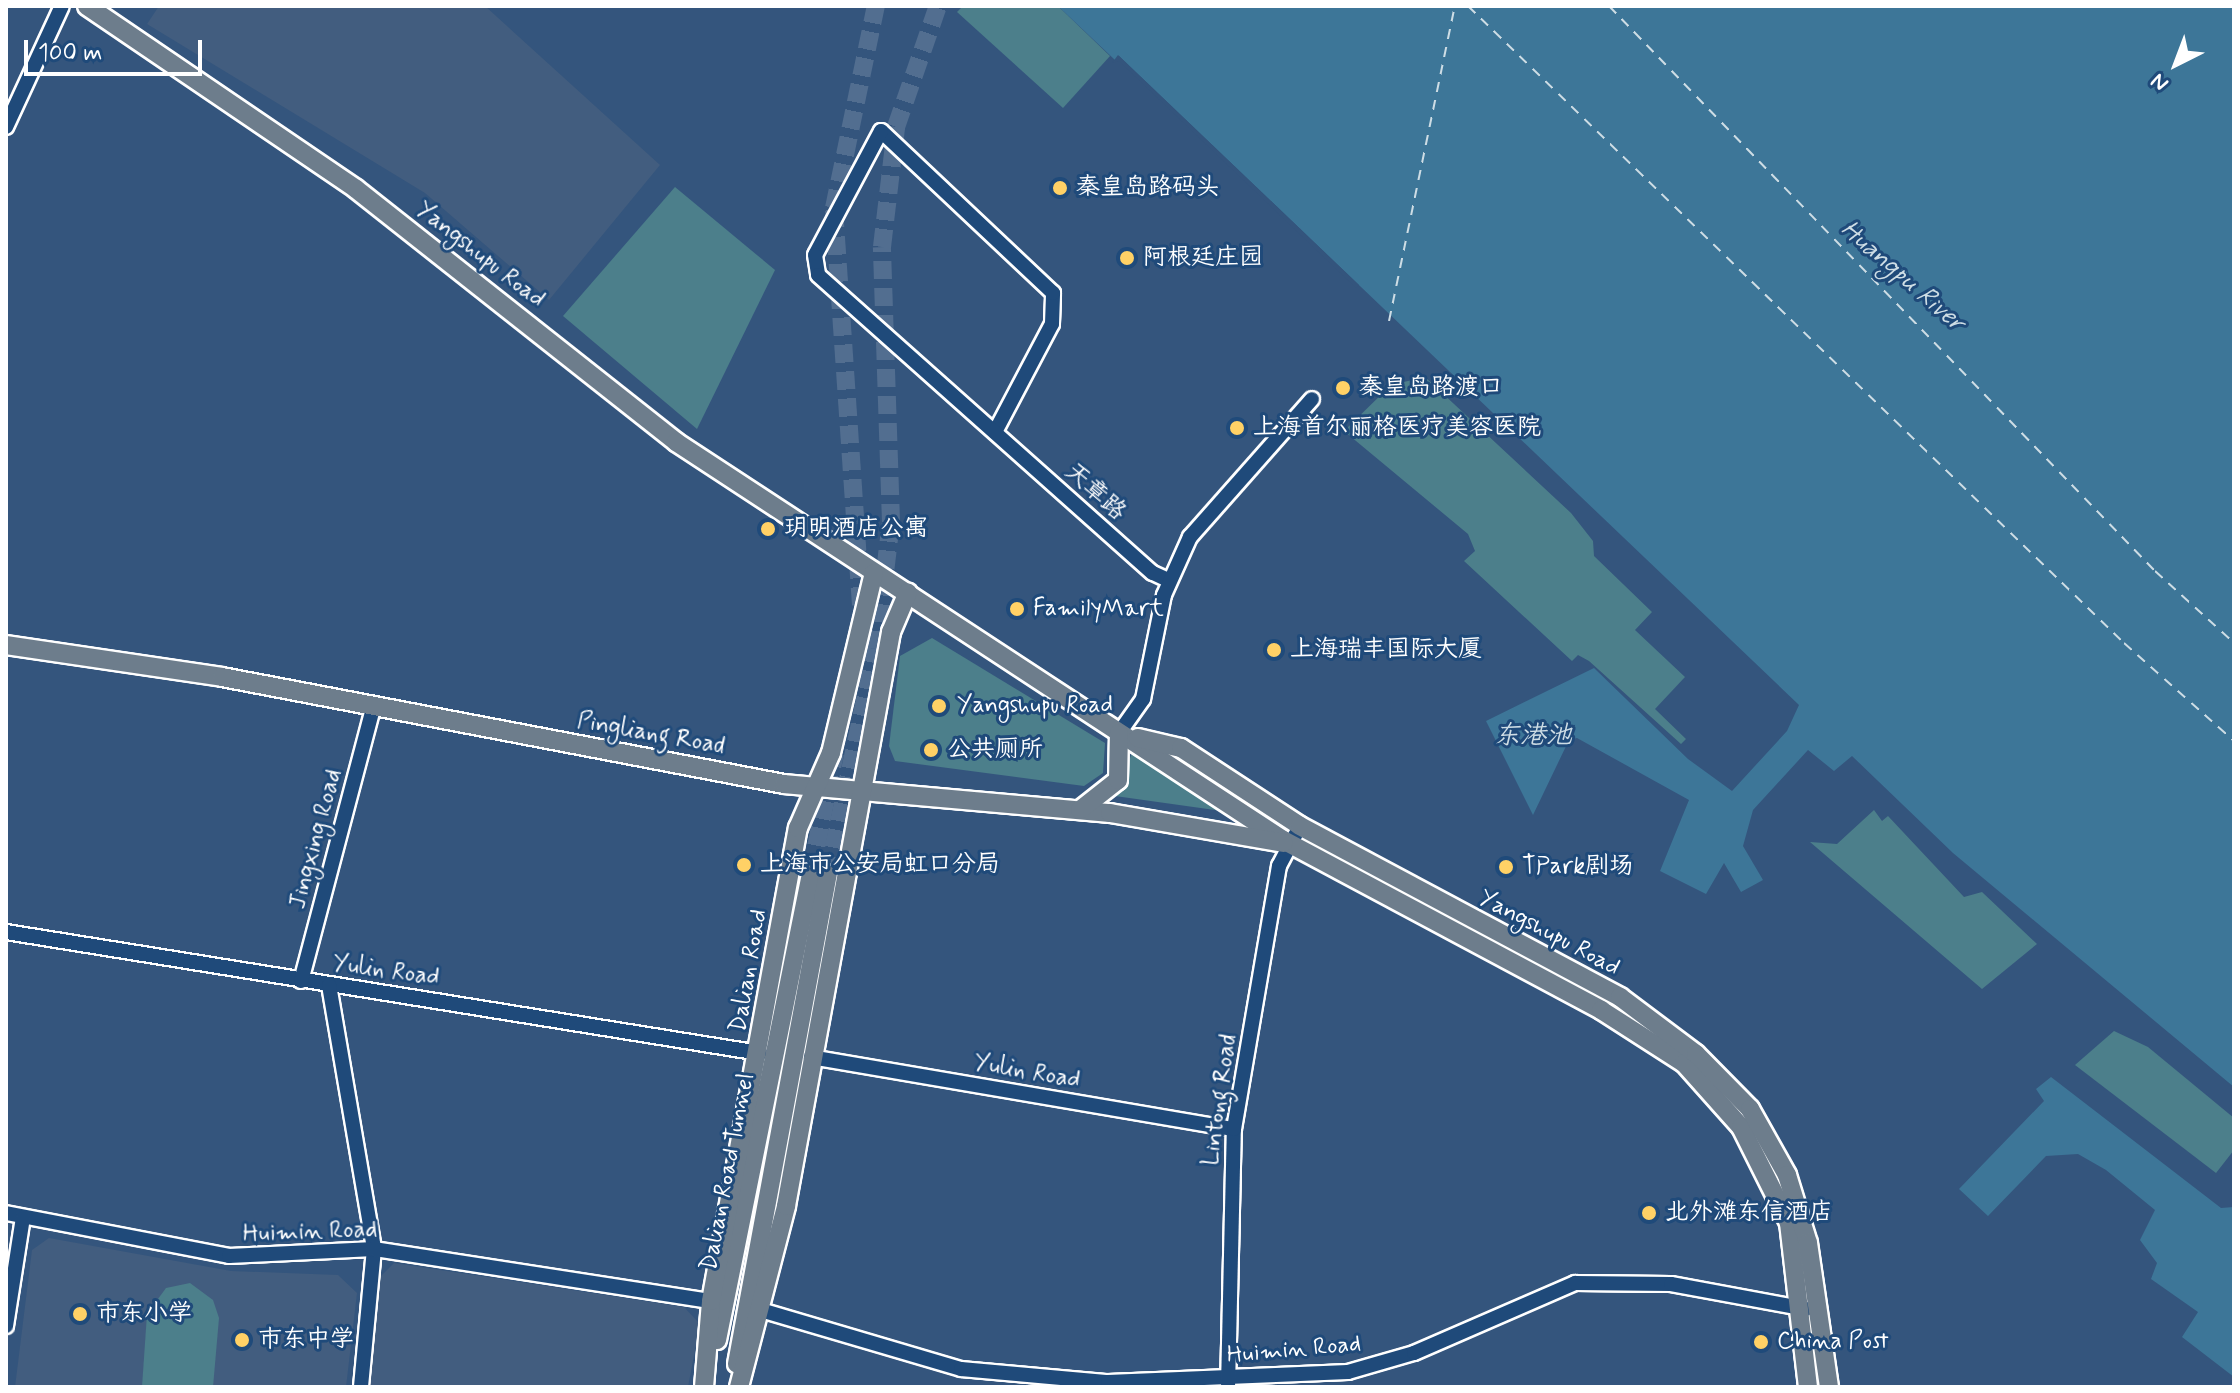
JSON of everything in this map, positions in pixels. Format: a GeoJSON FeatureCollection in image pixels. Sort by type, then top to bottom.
{"type":"FeatureCollection","features":[{"type":"Feature","properties":{"kind":"main road","name":"Yangshupu Road"},"geometry":{"type":"LineString","coordinates":[[87,6],[356,189],[676,442],[1290,845],[1601,1010],[1684,1063],[1723,1103],[1768,1174],[1789,1223],[1809,1308]]}},
{"type":"Feature","properties":{"kind":"main road","name":"Dalian Road"},"geometry":{"type":"LineString","coordinates":[[705,1387],[711,1301],[760,1053],[798,828],[819,786],[874,573]]}},
{"type":"Feature","properties":{"kind":"main road"},"geometry":{"type":"LineString","coordinates":[[736,1387],[764,1311],[891,632],[908,592]]}},
{"type":"Feature","properties":{"kind":"main road","name":"Pingliang Road"},"geometry":{"type":"LineString","coordinates":[[6,645],[819,786],[862,786],[1080,810],[1290,845]]}},
{"type":"Feature","properties":{"kind":"main road","name":"Yangshupu Road"},"geometry":{"type":"LineString","coordinates":[[1119,733],[1181,748],[1300,826],[1620,997],[1696,1054],[1772,1143],[1801,1215],[1809,1308]]}},
{"type":"Feature","properties":{"kind":"main road"},"geometry":{"type":"LineString","coordinates":[[1080,810],[1118,780],[1119,733]]}},
{"type":"Feature","properties":{"kind":"main road","name":"Dalian Road Tunnel"},"geometry":{"type":"LineString","coordinates":[[705,1387],[820,873],[736,1387]]}},
{"type":"Feature","properties":{"kind":"main road"},"geometry":{"type":"LineString","coordinates":[[1808,1387],[1809,1308]]}},
{"type":"Feature","properties":{"kind":"main road"},"geometry":{"type":"LineString","coordinates":[[1809,1308],[1829,1387]]}},
{"type":"Feature","properties":{"kind":"street"},"geometry":{"type":"LineString","coordinates":[[6,127],[62,6]]}},
{"type":"Feature","properties":{"kind":"street","name":"天章路"},"geometry":{"type":"LineString","coordinates":[[995,432],[1052,324],[1053,293],[881,131],[814,268],[995,432],[1168,580]]}},
{"type":"Feature","properties":{"kind":"street"},"geometry":{"type":"LineString","coordinates":[[1119,733],[1143,699],[1168,580],[1214,502],[1312,399]]}},
{"type":"Feature","properties":{"kind":"street","name":"Jingxing Road"},"geometry":{"type":"LineString","coordinates":[[301,981],[373,709]]}},
{"type":"Feature","properties":{"kind":"street","name":"Lintong Road"},"geometry":{"type":"LineString","coordinates":[[1228,1383],[1234,1129],[1275,885],[1300,826]]}},
{"type":"Feature","properties":{"kind":"street","name":"Yulin Road"},"geometry":{"type":"LineString","coordinates":[[6,932],[760,1053]]}},
{"type":"Feature","properties":{"kind":"street"},"geometry":{"type":"LineString","coordinates":[[329,985],[374,1249],[361,1387]]}},
{"type":"Feature","properties":{"kind":"street","name":"Yulin Road"},"geometry":{"type":"LineString","coordinates":[[811,1057],[1234,1129]]}},
{"type":"Feature","properties":{"kind":"street","name":"Huimin Road"},"geometry":{"type":"LineString","coordinates":[[6,1213],[251,1258],[374,1249],[711,1301]]}},
{"type":"Feature","properties":{"kind":"street"},"geometry":{"type":"LineString","coordinates":[[6,1326],[23,1217]]}},
{"type":"Feature","properties":{"kind":"street","name":"Huimin Road"},"geometry":{"type":"LineString","coordinates":[[764,1311],[961,1369],[1023,1383],[1228,1383],[1377,1365],[1575,1283],[1671,1284],[1809,1308]]}},
{"type":"Feature","properties":{"kind":"shaded area"},"geometry":{"type":"Polygon","coordinates":[[[159,6],[485,6],[660,165],[549,300],[425,193],[147,24],[159,6]]]}},
{"type":"Feature","properties":{"kind":"shaded area","name":"市东中学"},"geometry":{"type":"Polygon","coordinates":[[[49,1238],[231,1271],[338,1275],[357,1293],[346,1387],[15,1387],[32,1250],[49,1238]]]}},
{"type":"Feature","properties":{"kind":"shaded area"},"geometry":{"type":"Polygon","coordinates":[[[394,1263],[684,1307],[700,1324],[688,1387],[369,1387],[378,1279],[394,1263]]]}},
{"type":"Feature","properties":{"kind":"green space"},"geometry":{"type":"Polygon","coordinates":[[[963,6],[1058,6],[1110,56],[1063,108],[957,12],[963,6]]]}},
{"type":"Feature","properties":{"kind":"green space"},"geometry":{"type":"Polygon","coordinates":[[[675,187],[775,270],[697,429],[563,316],[675,187]]]}},
{"type":"Feature","properties":{"kind":"green space"},"geometry":{"type":"Polygon","coordinates":[[[1425,377],[1571,513],[1593,541],[1594,556],[1652,612],[1635,630],[1685,677],[1655,709],[1686,739],[1681,744],[1589,661],[1578,655],[1572,661],[1464,561],[1475,551],[1468,534],[1344,431],[1391,385],[1425,377]]]}},
{"type":"Feature","properties":{"kind":"green space"},"geometry":{"type":"Polygon","coordinates":[[[932,638],[1105,743],[1103,773],[1084,786],[895,761],[889,746],[900,656],[932,638]]]}},
{"type":"Feature","properties":{"kind":"green space"},"geometry":{"type":"Polygon","coordinates":[[[1132,753],[1229,812],[1115,796],[1132,753]]]}},
{"type":"Feature","properties":{"kind":"green space"},"geometry":{"type":"Polygon","coordinates":[[[1874,810],[1882,821],[1888,816],[1964,897],[1982,892],[2037,944],[1982,989],[1810,842],[1837,844],[1874,810]]]}},
{"type":"Feature","properties":{"kind":"green space"},"geometry":{"type":"Polygon","coordinates":[[[2114,1031],[2148,1047],[2234,1118],[2234,1150],[2216,1173],[2075,1065],[2114,1031]]]}},
{"type":"Feature","properties":{"kind":"green space"},"geometry":{"type":"Polygon","coordinates":[[[190,1283],[213,1300],[219,1318],[213,1387],[142,1387],[147,1314],[166,1288],[190,1283]]]}},
{"type":"Feature","properties":{"kind":"water"},"geometry":{"type":"Polygon","coordinates":[[[1058,6],[2234,6],[2234,1087],[1953,853],[1852,756],[1834,771],[1808,750],[1753,810],[1743,846],[1763,880],[1741,892],[1724,863],[1706,894],[1660,871],[1689,800],[1577,738],[1569,740],[1533,815],[1486,721],[1594,668],[1688,759],[1732,791],[1787,731],[1799,705],[1119,56],[1115,60],[1058,6]]]}},
{"type":"Feature","properties":{"kind":"water"},"geometry":{"type":"Polygon","coordinates":[[[2051,1077],[2221,1208],[2234,1207],[2234,1377],[2182,1337],[2198,1312],[2151,1279],[2157,1263],[2140,1240],[2155,1210],[2106,1170],[2078,1154],[2046,1156],[1988,1216],[1959,1189],[2044,1101],[2036,1089],[2051,1077]]]}},
{"type":"Feature","properties":{"kind":"pier"},"geometry":{"type":"Polygon","coordinates":[[[1118,55],[1359,285],[1356,288],[1119,61],[1112,63],[1118,55]]]}},
{"type":"Feature","properties":{"kind":"ferry route"},"geometry":{"type":"LineString","coordinates":[[1389,321],[1455,6]]}},
{"type":"Feature","properties":{"kind":"ferry route"},"geometry":{"type":"LineString","coordinates":[[1468,6],[2124,643],[2234,741]]}},
{"type":"Feature","properties":{"kind":"ferry route"},"geometry":{"type":"LineString","coordinates":[[1609,6],[2155,571],[2234,643]]}},
{"type":"Feature","properties":{"kind":"tunnel"},"geometry":{"type":"LineString","coordinates":[[861,605],[834,208],[876,6]]}},
{"type":"Feature","properties":{"kind":"tunnel"},"geometry":{"type":"LineString","coordinates":[[828,874],[876,649],[891,522],[882,247],[896,127],[938,6]]}},
{"type":"Feature","properties":{"kind":"tunnel"},"geometry":{"type":"LineString","coordinates":[[811,872],[835,753]]}},
{"type":"Feature","properties":{"kind":"place","name":"秦皇岛路码头"},"geometry":{"type":"Point","coordinates":[1060,188]}},
{"type":"Feature","properties":{"kind":"place","name":"阿根廷庄园"},"geometry":{"type":"Point","coordinates":[1127,258]}},
{"type":"Feature","properties":{"kind":"place","name":"秦皇岛路渡口"},"geometry":{"type":"Point","coordinates":[1343,388]}},
{"type":"Feature","properties":{"kind":"place","name":"上海首尔丽格医疗美容医院"},"geometry":{"type":"Point","coordinates":[1237,428]}},
{"type":"Feature","properties":{"kind":"place","name":"玥明酒店公寓"},"geometry":{"type":"Point","coordinates":[768,529]}},
{"type":"Feature","properties":{"kind":"place","name":"FamilyMart"},"geometry":{"type":"Point","coordinates":[1017,609]}},
{"type":"Feature","properties":{"kind":"place","name":"上海瑞丰国际大厦"},"geometry":{"type":"Point","coordinates":[1274,650]}},
{"type":"Feature","properties":{"kind":"place","name":"Yangshupu Road"},"geometry":{"type":"Point","coordinates":[939,706]}},
{"type":"Feature","properties":{"kind":"place","name":"公共厕所"},"geometry":{"type":"Point","coordinates":[931,750]}},
{"type":"Feature","properties":{"kind":"place","name":"上海市公安局虹口分局"},"geometry":{"type":"Point","coordinates":[744,865]}},
{"type":"Feature","properties":{"kind":"place","name":"TPark剧场"},"geometry":{"type":"Point","coordinates":[1506,867]}},
{"type":"Feature","properties":{"kind":"place","name":"北外滩东信酒店"},"geometry":{"type":"Point","coordinates":[1649,1213]}},
{"type":"Feature","properties":{"kind":"place","name":"市东小学"},"geometry":{"type":"Point","coordinates":[80,1314]}},
{"type":"Feature","properties":{"kind":"place","name":"市东中学"},"geometry":{"type":"Point","coordinates":[242,1340]}},
{"type":"Feature","properties":{"kind":"place","name":"China Post"},"geometry":{"type":"Point","coordinates":[1761,1342]}},
{"type":"Feature","properties":{"kind":"water label","name":"Huangpu River"},"geometry":{"type":"Point","coordinates":[1902,277]}},
{"type":"Feature","properties":{"kind":"water label","name":"东港池"},"geometry":{"type":"Point","coordinates":[1533,737]}}]}
